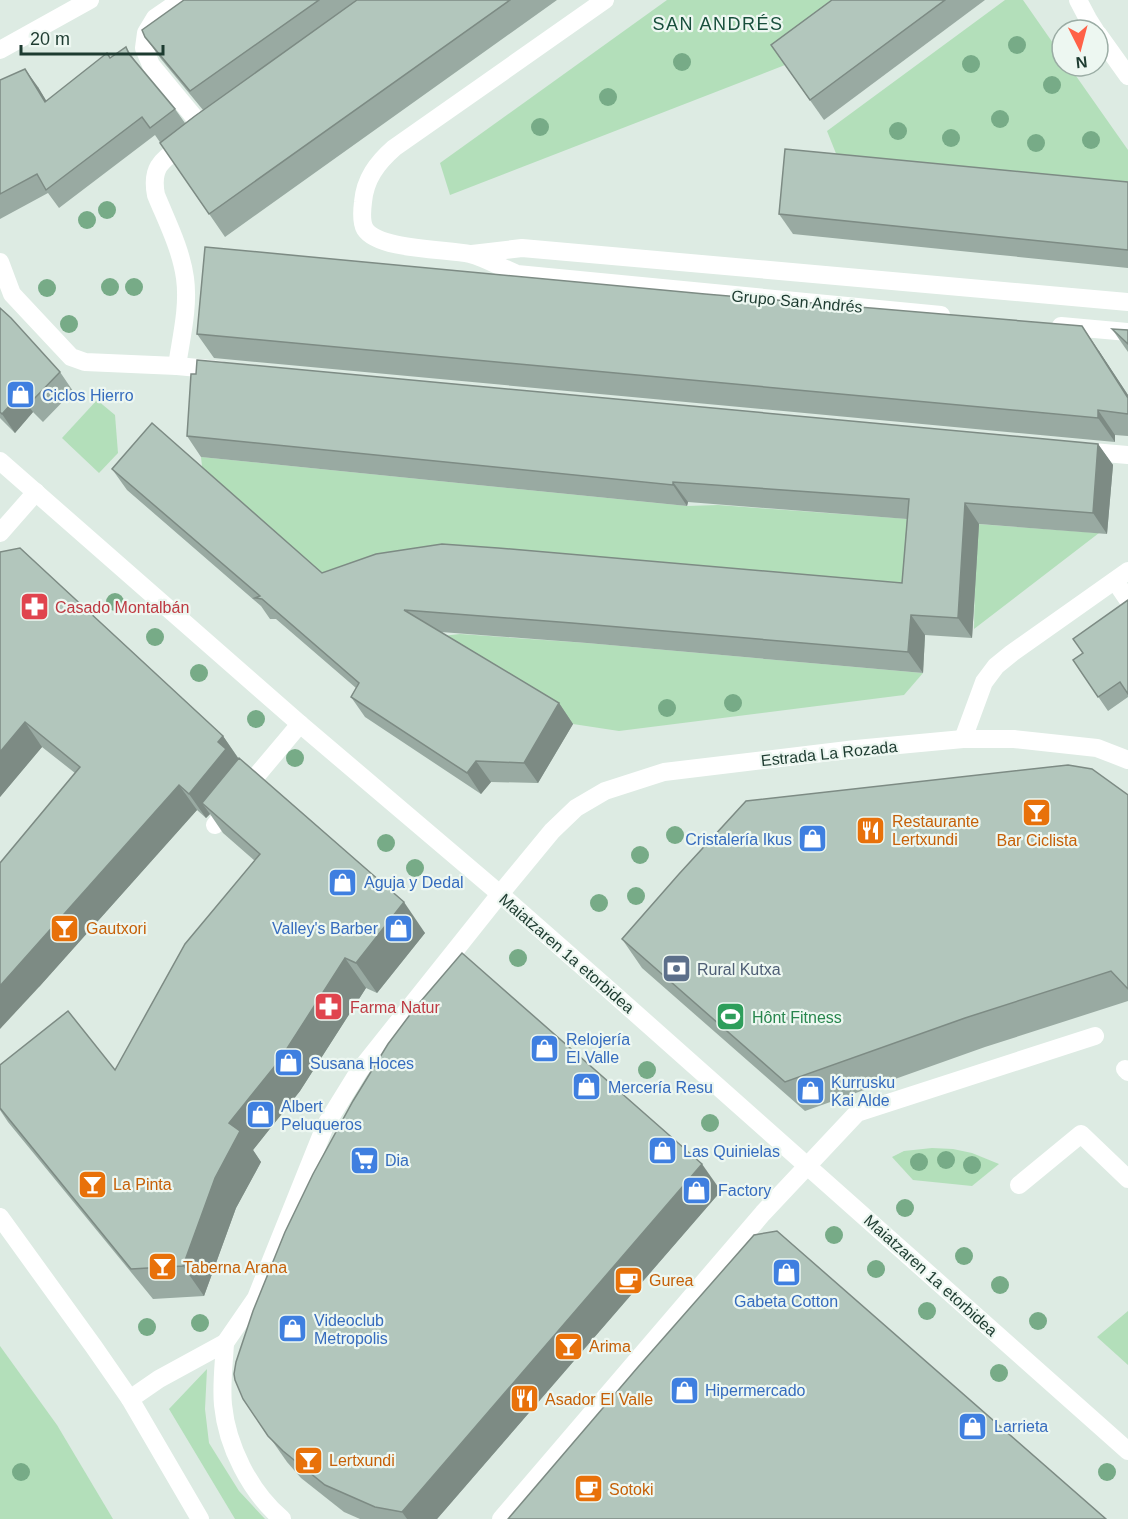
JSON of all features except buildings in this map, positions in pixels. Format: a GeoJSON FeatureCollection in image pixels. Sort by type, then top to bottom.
{"type":"FeatureCollection","features":[{"type":"Feature","properties":{"kind":"street"},"geometry":{"type":"LineString","coordinates":[[0,50],[90,0]]}},
{"type":"Feature","properties":{"kind":"street"},"geometry":{"type":"LineString","coordinates":[[177,366],[185,304],[185,280],[180,255],[156,195],[154,175],[164,160],[209,126],[151,65],[144,48],[146,33],[155,18],[181,0]]}},
{"type":"Feature","properties":{"kind":"street","name":"Grupo San Andrés"},"geometry":{"type":"LineString","coordinates":[[605,0],[394,148],[381,160],[365,188],[362,223],[366,231],[373,237],[404,246],[471,255],[517,274],[963,316]]}},
{"type":"Feature","properties":{"kind":"street"},"geometry":{"type":"LineString","coordinates":[[1078,0],[1089,18]]}},
{"type":"Feature","properties":{"kind":"street"},"geometry":{"type":"LineString","coordinates":[[1110,50],[1128,76]]}},
{"type":"Feature","properties":{"kind":"street","name":"Grupo San Andrés"},"geometry":{"type":"LineString","coordinates":[[471,255],[522,248],[1128,302]]}},
{"type":"Feature","properties":{"kind":"street"},"geometry":{"type":"LineString","coordinates":[[0,262],[12,294],[71,357],[85,362],[177,366],[239,372]]}},
{"type":"Feature","properties":{"kind":"street"},"geometry":{"type":"LineString","coordinates":[[1045,324],[1128,332]]}},
{"type":"Feature","properties":{"kind":"street"},"geometry":{"type":"LineString","coordinates":[[1069,450],[1128,455]]}},
{"type":"Feature","properties":{"kind":"street","name":"Maiatzaren 1a etorbidea"},"geometry":{"type":"LineString","coordinates":[[0,461],[300,724],[500,894],[1128,1451]]}},
{"type":"Feature","properties":{"kind":"street"},"geometry":{"type":"LineString","coordinates":[[0,533],[36,492]]}},
{"type":"Feature","properties":{"kind":"street"},"geometry":{"type":"LineString","coordinates":[[963,739],[984,682],[996,666],[1012,652],[1121,576],[1128,600]]}},
{"type":"Feature","properties":{"kind":"street"},"geometry":{"type":"LineString","coordinates":[[215,825],[300,724]]}},
{"type":"Feature","properties":{"kind":"street","name":"Estrada La Rozada"},"geometry":{"type":"LineString","coordinates":[[225,1343],[256,1298],[325,1126],[359,1071],[500,894],[552,831],[576,808],[605,790],[664,772],[963,739],[1014,739],[1097,748],[1128,760]]}},
{"type":"Feature","properties":{"kind":"street"},"geometry":{"type":"LineString","coordinates":[[501,1519],[755,1222],[857,1113],[1095,1036]]}},
{"type":"Feature","properties":{"kind":"street"},"geometry":{"type":"LineString","coordinates":[[1019,1185],[1082,1134],[1128,1179]]}},
{"type":"Feature","properties":{"kind":"street"},"geometry":{"type":"LineString","coordinates":[[0,1217],[130,1399],[200,1519]]}},
{"type":"Feature","properties":{"kind":"street"},"geometry":{"type":"LineString","coordinates":[[130,1399],[159,1379],[225,1343]]}},
{"type":"Feature","properties":{"kind":"street"},"geometry":{"type":"LineString","coordinates":[[225,1343],[222,1402],[227,1433],[252,1486],[282,1519]]}},
{"type":"Feature","properties":{"kind":"green space"},"geometry":{"type":"Polygon","coordinates":[[[667,0],[873,0],[785,65],[450,195],[440,163],[667,0]]]}},
{"type":"Feature","properties":{"kind":"green space"},"geometry":{"type":"Polygon","coordinates":[[[1005,0],[1023,0],[1050,39],[1050,78],[1077,78],[1128,150],[1128,193],[841,166],[827,131],[1005,0]]]}},
{"type":"Feature","properties":{"kind":"green space"},"geometry":{"type":"Polygon","coordinates":[[[97,400],[115,415],[118,453],[99,473],[62,438],[97,400]]]}},
{"type":"Feature","properties":{"kind":"green space"},"geometry":{"type":"Polygon","coordinates":[[[201,457],[687,506],[718,505],[1099,533],[974,629],[975,579],[917,604],[336,593],[203,476],[201,457]]]}},
{"type":"Feature","properties":{"kind":"green space"},"geometry":{"type":"Polygon","coordinates":[[[460,634],[923,673],[904,695],[619,731],[573,724],[390,642],[460,634]]]}},
{"type":"Feature","properties":{"kind":"green space"},"geometry":{"type":"Polygon","coordinates":[[[932,1148],[972,1153],[999,1164],[972,1186],[913,1180],[892,1157],[904,1151],[932,1148]]]}},
{"type":"Feature","properties":{"kind":"green space"},"geometry":{"type":"Polygon","coordinates":[[[1128,1311],[1128,1365],[1097,1337],[1128,1311]]]}},
{"type":"Feature","properties":{"kind":"green space"},"geometry":{"type":"Polygon","coordinates":[[[0,1346],[57,1425],[113,1519],[0,1519],[0,1346]]]}},
{"type":"Feature","properties":{"kind":"green space"},"geometry":{"type":"Polygon","coordinates":[[[207,1369],[205,1409],[209,1443],[239,1491],[265,1519],[235,1519],[169,1409],[207,1369]]]}},
{"type":"Feature","properties":{"kind":"place","name":"Ciclos Hierro"},"geometry":{"type":"Point","coordinates":[21,395]}},
{"type":"Feature","properties":{"kind":"place","name":"Casado Montalbán"},"geometry":{"type":"Point","coordinates":[34,607]}},
{"type":"Feature","properties":{"kind":"place","name":"Bar Ciclista"},"geometry":{"type":"Point","coordinates":[1037,812]}},
{"type":"Feature","properties":{"kind":"place","name":"Restaurante Lertxundi"},"geometry":{"type":"Point","coordinates":[871,830]}},
{"type":"Feature","properties":{"kind":"place","name":"Cristalería Ikus"},"geometry":{"type":"Point","coordinates":[813,839]}},
{"type":"Feature","properties":{"kind":"place","name":"Aguja y Dedal"},"geometry":{"type":"Point","coordinates":[343,882]}},
{"type":"Feature","properties":{"kind":"place","name":"Gautxori"},"geometry":{"type":"Point","coordinates":[65,928]}},
{"type":"Feature","properties":{"kind":"place","name":"Valley's Barber"},"geometry":{"type":"Point","coordinates":[399,928]}},
{"type":"Feature","properties":{"kind":"place","name":"Rural Kutxa"},"geometry":{"type":"Point","coordinates":[676,969]}},
{"type":"Feature","properties":{"kind":"place","name":"Farma Natur"},"geometry":{"type":"Point","coordinates":[329,1007]}},
{"type":"Feature","properties":{"kind":"place","name":"Hônt Fitness"},"geometry":{"type":"Point","coordinates":[731,1017]}},
{"type":"Feature","properties":{"kind":"place","name":"Relojería El Valle"},"geometry":{"type":"Point","coordinates":[545,1048]}},
{"type":"Feature","properties":{"kind":"place","name":"Susana Hoces"},"geometry":{"type":"Point","coordinates":[289,1063]}},
{"type":"Feature","properties":{"kind":"place","name":"Mercería Resu"},"geometry":{"type":"Point","coordinates":[587,1087]}},
{"type":"Feature","properties":{"kind":"place","name":"Kurrusku Kai Alde"},"geometry":{"type":"Point","coordinates":[810,1091]}},
{"type":"Feature","properties":{"kind":"place","name":"Albert Peluqueros"},"geometry":{"type":"Point","coordinates":[260,1115]}},
{"type":"Feature","properties":{"kind":"place","name":"Las Quinielas"},"geometry":{"type":"Point","coordinates":[662,1151]}},
{"type":"Feature","properties":{"kind":"place","name":"Dia"},"geometry":{"type":"Point","coordinates":[364,1160]}},
{"type":"Feature","properties":{"kind":"place","name":"La Pinta"},"geometry":{"type":"Point","coordinates":[92,1184]}},
{"type":"Feature","properties":{"kind":"place","name":"Factory"},"geometry":{"type":"Point","coordinates":[697,1190]}},
{"type":"Feature","properties":{"kind":"place","name":"Taberna Arana"},"geometry":{"type":"Point","coordinates":[162,1267]}},
{"type":"Feature","properties":{"kind":"place","name":"Gabeta Cotton"},"geometry":{"type":"Point","coordinates":[786,1273]}},
{"type":"Feature","properties":{"kind":"place","name":"Gurea"},"geometry":{"type":"Point","coordinates":[628,1280]}},
{"type":"Feature","properties":{"kind":"place","name":"Videoclub Metropolis"},"geometry":{"type":"Point","coordinates":[293,1329]}},
{"type":"Feature","properties":{"kind":"place","name":"Arima"},"geometry":{"type":"Point","coordinates":[568,1346]}},
{"type":"Feature","properties":{"kind":"place","name":"Hipermercado"},"geometry":{"type":"Point","coordinates":[684,1390]}},
{"type":"Feature","properties":{"kind":"place","name":"Asador El Valle"},"geometry":{"type":"Point","coordinates":[524,1399]}},
{"type":"Feature","properties":{"kind":"place","name":"Larrieta"},"geometry":{"type":"Point","coordinates":[973,1426]}},
{"type":"Feature","properties":{"kind":"place","name":"Lertxundi"},"geometry":{"type":"Point","coordinates":[308,1460]}},
{"type":"Feature","properties":{"kind":"place","name":"Sotoki"},"geometry":{"type":"Point","coordinates":[588,1489]}},
{"type":"Feature","properties":{"kind":"district","name":"SAN ANDRÉS"},"geometry":{"type":"Point","coordinates":[718,24]}}]}
